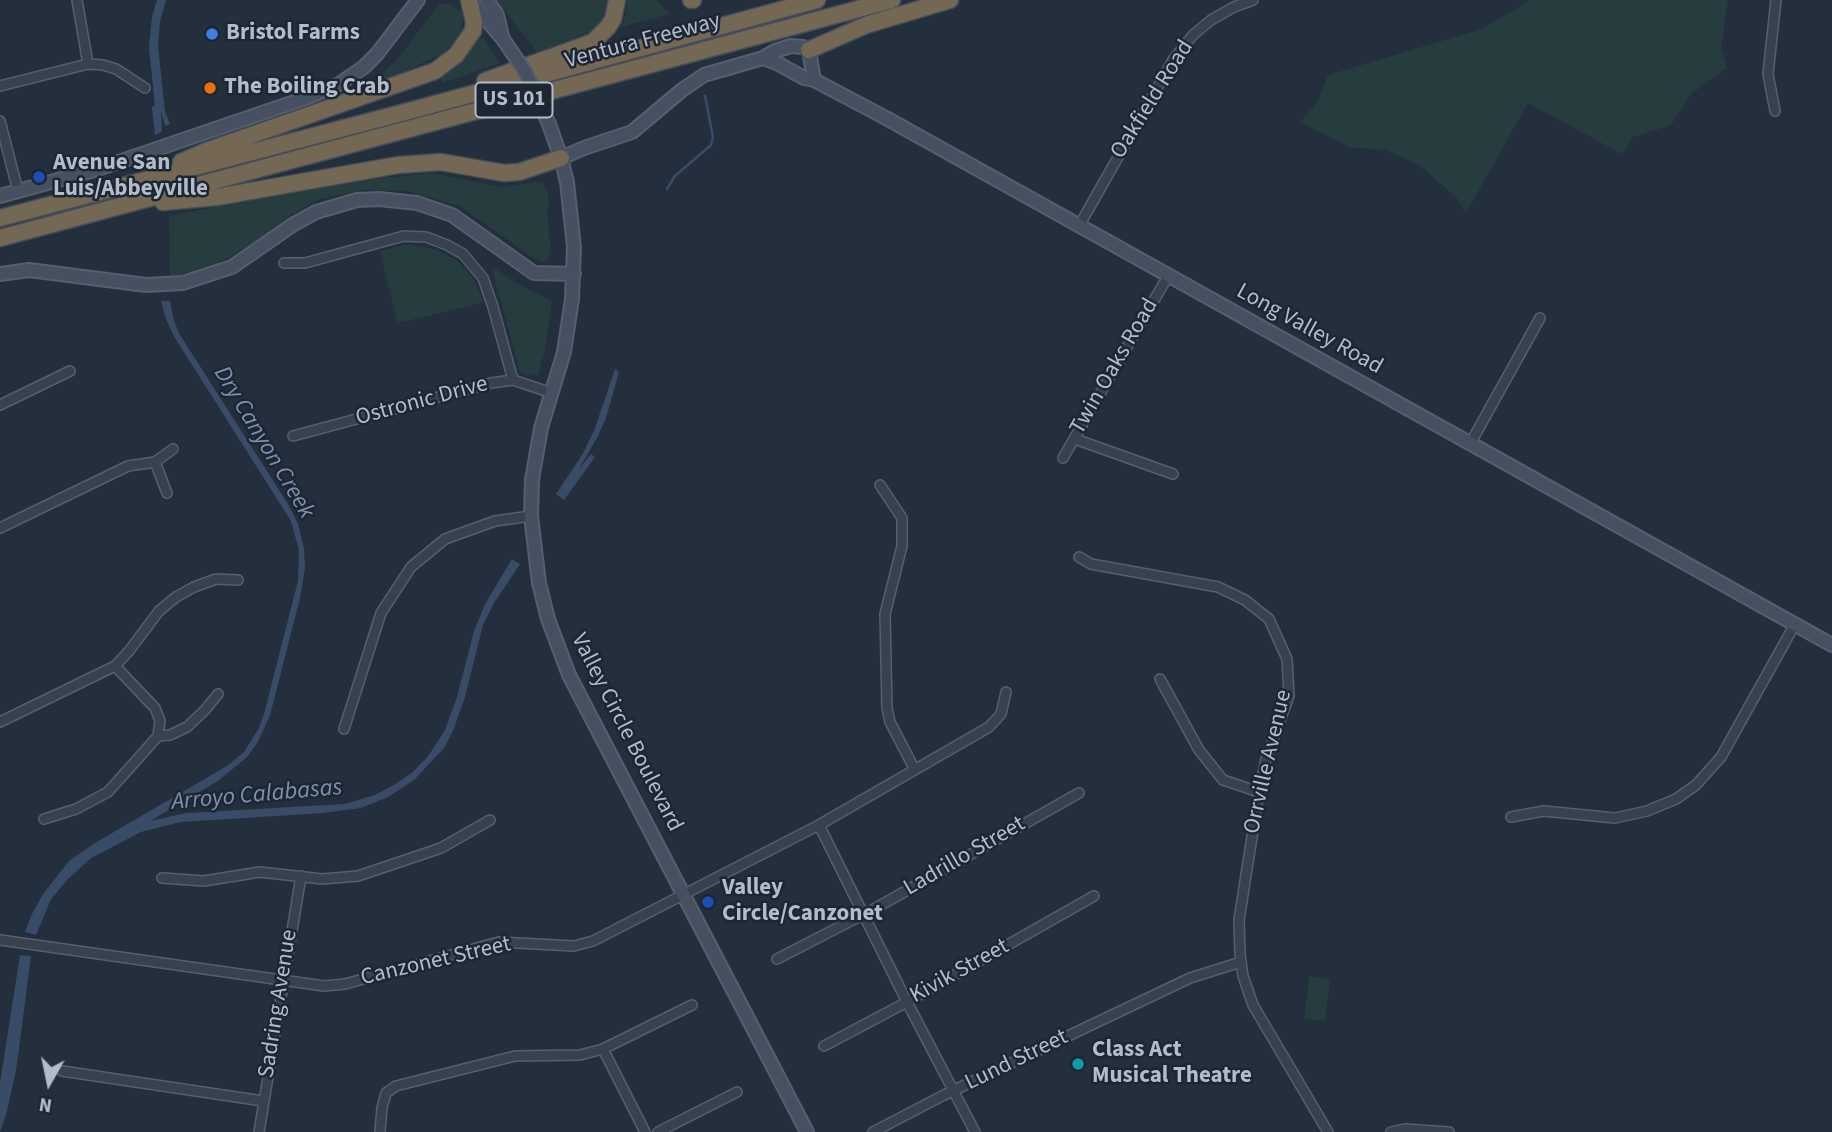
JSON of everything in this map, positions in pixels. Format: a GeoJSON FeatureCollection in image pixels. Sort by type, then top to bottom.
{"type":"FeatureCollection","features":[{"type":"Feature","properties":{"kind":"highway"},"geometry":{"type":"LineString","coordinates":[[135,182],[206,151],[435,71],[456,55],[473,31],[470,0]]}},
{"type":"Feature","properties":{"kind":"highway"},"geometry":{"type":"LineString","coordinates":[[413,110],[504,73],[593,42],[608,27],[616,10],[617,0]]}},
{"type":"Feature","properties":{"kind":"highway","name":"Ventura Freeway"},"geometry":{"type":"LineString","coordinates":[[0,218],[413,110],[817,0]]}},
{"type":"Feature","properties":{"kind":"highway","name":"Ventura Freeway"},"geometry":{"type":"LineString","coordinates":[[0,238],[892,0]]}},
{"type":"Feature","properties":{"kind":"highway"},"geometry":{"type":"LineString","coordinates":[[809,50],[859,28],[950,0]]}},
{"type":"Feature","properties":{"kind":"highway"},"geometry":{"type":"LineString","coordinates":[[136,203],[186,202],[398,165],[441,162],[504,173],[519,172],[561,158]]}},
{"type":"Feature","properties":{"kind":"main road"},"geometry":{"type":"LineString","coordinates":[[0,196],[102,168],[339,84],[364,67],[377,54],[418,0]]}},
{"type":"Feature","properties":{"kind":"main road"},"geometry":{"type":"LineString","coordinates":[[470,0],[503,39]]}},
{"type":"Feature","properties":{"kind":"main road"},"geometry":{"type":"LineString","coordinates":[[487,0],[497,15],[503,39]]}},
{"type":"Feature","properties":{"kind":"main road","name":"Valley Circle Boulevard"},"geometry":{"type":"LineString","coordinates":[[503,39],[526,73],[549,124],[561,158],[572,217],[573,274],[564,352],[535,452],[531,516],[539,583],[548,619],[560,657],[807,1132]]}},
{"type":"Feature","properties":{"kind":"main road"},"geometry":{"type":"LineString","coordinates":[[561,158],[632,132],[704,75],[763,58],[791,46],[809,50],[814,80]]}},
{"type":"Feature","properties":{"kind":"main road","name":"Long Valley Road"},"geometry":{"type":"LineString","coordinates":[[763,58],[804,78],[814,80],[1832,645]]}},
{"type":"Feature","properties":{"kind":"main road"},"geometry":{"type":"LineString","coordinates":[[0,274],[30,270],[146,285],[183,283],[232,267],[316,212],[357,200],[379,199],[417,203],[452,215],[534,273],[573,274]]}},
{"type":"Feature","properties":{"kind":"street"},"geometry":{"type":"LineString","coordinates":[[77,0],[88,64]]}},
{"type":"Feature","properties":{"kind":"street","name":"Oakfield Road"},"geometry":{"type":"LineString","coordinates":[[1079,226],[1172,60],[1193,35],[1211,20],[1253,0]]}},
{"type":"Feature","properties":{"kind":"street"},"geometry":{"type":"LineString","coordinates":[[1775,111],[1768,74],[1776,0]]}},
{"type":"Feature","properties":{"kind":"street"},"geometry":{"type":"LineString","coordinates":[[0,86],[88,64],[117,69],[145,88]]}},
{"type":"Feature","properties":{"kind":"street"},"geometry":{"type":"LineString","coordinates":[[0,121],[18,191]]}},
{"type":"Feature","properties":{"kind":"street"},"geometry":{"type":"LineString","coordinates":[[285,263],[305,262],[404,236],[426,237],[447,245],[463,254],[483,278],[494,307],[513,380]]}},
{"type":"Feature","properties":{"kind":"street","name":"Twin Oaks Road"},"geometry":{"type":"LineString","coordinates":[[1063,458],[1168,275]]}},
{"type":"Feature","properties":{"kind":"street"},"geometry":{"type":"LineString","coordinates":[[1470,444],[1540,318]]}},
{"type":"Feature","properties":{"kind":"street"},"geometry":{"type":"LineString","coordinates":[[0,405],[70,371]]}},
{"type":"Feature","properties":{"kind":"street","name":"Ostronic Drive"},"geometry":{"type":"LineString","coordinates":[[293,436],[491,383],[513,380],[552,393]]}},
{"type":"Feature","properties":{"kind":"street"},"geometry":{"type":"LineString","coordinates":[[1074,439],[1173,474]]}},
{"type":"Feature","properties":{"kind":"street"},"geometry":{"type":"LineString","coordinates":[[0,528],[128,466],[155,462],[173,449]]}},
{"type":"Feature","properties":{"kind":"street"},"geometry":{"type":"LineString","coordinates":[[155,462],[167,493]]}},
{"type":"Feature","properties":{"kind":"street"},"geometry":{"type":"LineString","coordinates":[[880,485],[902,518],[902,547],[885,614],[887,708],[890,722],[915,770]]}},
{"type":"Feature","properties":{"kind":"street"},"geometry":{"type":"LineString","coordinates":[[344,729],[381,613],[411,567],[446,539],[469,529],[495,521],[531,516]]}},
{"type":"Feature","properties":{"kind":"street","name":"Orrville Avenue"},"geometry":{"type":"LineString","coordinates":[[1079,557],[1091,564],[1218,587],[1245,600],[1269,620],[1287,659],[1289,696],[1266,759],[1239,920],[1241,962],[1253,1005],[1328,1132]]}},
{"type":"Feature","properties":{"kind":"street"},"geometry":{"type":"LineString","coordinates":[[0,722],[115,666],[159,611],[176,597],[216,579],[238,580]]}},
{"type":"Feature","properties":{"kind":"street"},"geometry":{"type":"LineString","coordinates":[[1511,817],[1544,811],[1615,818],[1647,811],[1676,799],[1696,785],[1721,757],[1795,624]]}},
{"type":"Feature","properties":{"kind":"street"},"geometry":{"type":"LineString","coordinates":[[44,819],[85,805],[108,792],[158,736],[160,721],[155,708],[115,666]]}},
{"type":"Feature","properties":{"kind":"street"},"geometry":{"type":"LineString","coordinates":[[1160,679],[1199,750],[1223,780],[1259,792]]}},
{"type":"Feature","properties":{"kind":"street","name":"Canzonet Street"},"geometry":{"type":"LineString","coordinates":[[0,940],[324,986],[345,984],[499,942],[574,946],[593,941],[685,895],[819,825],[915,770],[997,721],[1006,692]]}},
{"type":"Feature","properties":{"kind":"street"},"geometry":{"type":"LineString","coordinates":[[158,736],[170,735],[187,727],[218,694]]}},
{"type":"Feature","properties":{"kind":"street","name":"Ladrillo Street"},"geometry":{"type":"LineString","coordinates":[[777,959],[863,915],[1079,793]]}},
{"type":"Feature","properties":{"kind":"street"},"geometry":{"type":"LineString","coordinates":[[162,878],[204,881],[260,872],[322,879],[358,876],[441,848],[491,820]]}},
{"type":"Feature","properties":{"kind":"street"},"geometry":{"type":"LineString","coordinates":[[819,825],[975,1132]]}},
{"type":"Feature","properties":{"kind":"street","name":"Sadring Avenue"},"geometry":{"type":"LineString","coordinates":[[259,1132],[301,876]]}},
{"type":"Feature","properties":{"kind":"street","name":"Kivik Street"},"geometry":{"type":"LineString","coordinates":[[824,1046],[1094,896]]}},
{"type":"Feature","properties":{"kind":"street","name":"Lund Street"},"geometry":{"type":"LineString","coordinates":[[873,1132],[1190,978],[1241,962]]}},
{"type":"Feature","properties":{"kind":"street"},"geometry":{"type":"LineString","coordinates":[[380,1132],[386,1093],[396,1086],[515,1056],[580,1055],[603,1049],[692,1004]]}},
{"type":"Feature","properties":{"kind":"street"},"geometry":{"type":"LineString","coordinates":[[603,1049],[646,1132]]}},
{"type":"Feature","properties":{"kind":"street"},"geometry":{"type":"LineString","coordinates":[[62,1071],[264,1101]]}},
{"type":"Feature","properties":{"kind":"street"},"geometry":{"type":"LineString","coordinates":[[658,1132],[737,1092]]}},
{"type":"Feature","properties":{"kind":"street"},"geometry":{"type":"LineString","coordinates":[[1391,1132],[1405,1129],[1449,1132]]}},
{"type":"Feature","properties":{"kind":"green space"},"geometry":{"type":"Polygon","coordinates":[[[496,0],[609,0],[610,6],[600,28],[537,52],[496,0]]]}},
{"type":"Feature","properties":{"kind":"green space"},"geometry":{"type":"Polygon","coordinates":[[[627,0],[656,0],[670,14],[621,27],[626,15],[627,0]]]}},
{"type":"Feature","properties":{"kind":"green space"},"geometry":{"type":"Polygon","coordinates":[[[1531,0],[1728,0],[1721,48],[1727,68],[1691,94],[1671,125],[1633,137],[1622,154],[1528,103],[1466,213],[1457,198],[1419,165],[1386,150],[1350,147],[1300,122],[1317,103],[1328,75],[1482,29],[1531,0]]]}},
{"type":"Feature","properties":{"kind":"green space"},"geometry":{"type":"Polygon","coordinates":[[[439,4],[452,4],[463,14],[461,33],[444,53],[384,81],[376,78],[396,61],[439,4]]]}},
{"type":"Feature","properties":{"kind":"green space"},"geometry":{"type":"Polygon","coordinates":[[[479,38],[484,38],[500,63],[443,83],[439,75],[460,60],[479,38]]]}},
{"type":"Feature","properties":{"kind":"green space"},"geometry":{"type":"Polygon","coordinates":[[[432,173],[501,187],[541,182],[547,191],[550,204],[547,212],[551,252],[547,261],[541,262],[526,253],[460,206],[407,191],[365,190],[320,199],[292,214],[262,238],[209,269],[170,277],[169,216],[328,184],[432,173]]]}},
{"type":"Feature","properties":{"kind":"green space"},"geometry":{"type":"Polygon","coordinates":[[[403,245],[437,250],[458,261],[474,280],[484,302],[398,323],[380,251],[403,245]]]}},
{"type":"Feature","properties":{"kind":"green space"},"geometry":{"type":"Polygon","coordinates":[[[496,269],[511,280],[552,301],[545,349],[539,374],[536,376],[530,374],[529,377],[520,372],[493,272],[496,269]]]}},
{"type":"Feature","properties":{"kind":"green space"},"geometry":{"type":"Polygon","coordinates":[[[1309,976],[1330,979],[1325,1021],[1304,1019],[1309,976]]]}},
{"type":"Feature","properties":{"kind":"water"},"geometry":{"type":"Polygon","coordinates":[[[157,0],[166,0],[160,21],[158,46],[165,112],[170,124],[165,126],[161,111],[162,132],[155,135],[149,47],[157,0]]]}},
{"type":"Feature","properties":{"kind":"water"},"geometry":{"type":"Polygon","coordinates":[[[161,301],[170,301],[180,335],[288,504],[298,524],[305,568],[270,715],[258,742],[247,757],[218,781],[150,821],[186,813],[345,804],[375,795],[413,772],[429,755],[445,730],[457,697],[474,631],[485,604],[512,559],[520,564],[483,625],[465,697],[453,731],[444,748],[414,780],[388,797],[361,808],[181,822],[141,832],[91,858],[68,879],[51,899],[36,935],[25,932],[32,914],[43,894],[69,861],[227,766],[244,752],[264,714],[298,581],[299,550],[291,521],[175,338],[161,301]]]}},
{"type":"Feature","properties":{"kind":"water"},"geometry":{"type":"Polygon","coordinates":[[[615,369],[619,372],[606,418],[579,469],[591,454],[595,457],[564,500],[556,494],[582,455],[594,431],[615,369]]]}},
{"type":"Feature","properties":{"kind":"water"},"geometry":{"type":"Polygon","coordinates":[[[20,955],[31,956],[16,1071],[0,1132],[0,1083],[20,955]]]}},
{"type":"Feature","properties":{"kind":"waterway","name":"Arroyo Calabasas"},"geometry":{"type":"LineString","coordinates":[[667,189],[675,176],[711,145],[713,137],[705,96]]}},
{"type":"Feature","properties":{"kind":"place","name":"Bristol Farms"},"geometry":{"type":"Point","coordinates":[212,34]}},
{"type":"Feature","properties":{"kind":"place","name":"The Boiling Crab"},"geometry":{"type":"Point","coordinates":[210,88]}},
{"type":"Feature","properties":{"kind":"place","name":"Avenue San Luis/Abbeyville"},"geometry":{"type":"Point","coordinates":[39,177]}},
{"type":"Feature","properties":{"kind":"place","name":"Valley Circle/Canzonet"},"geometry":{"type":"Point","coordinates":[708,902]}},
{"type":"Feature","properties":{"kind":"place","name":"Class Act Musical Theatre"},"geometry":{"type":"Point","coordinates":[1078,1064]}},
{"type":"Feature","properties":{"kind":"water label","name":"Dry Canyon Creek"},"geometry":{"type":"Point","coordinates":[263,443]}}]}
